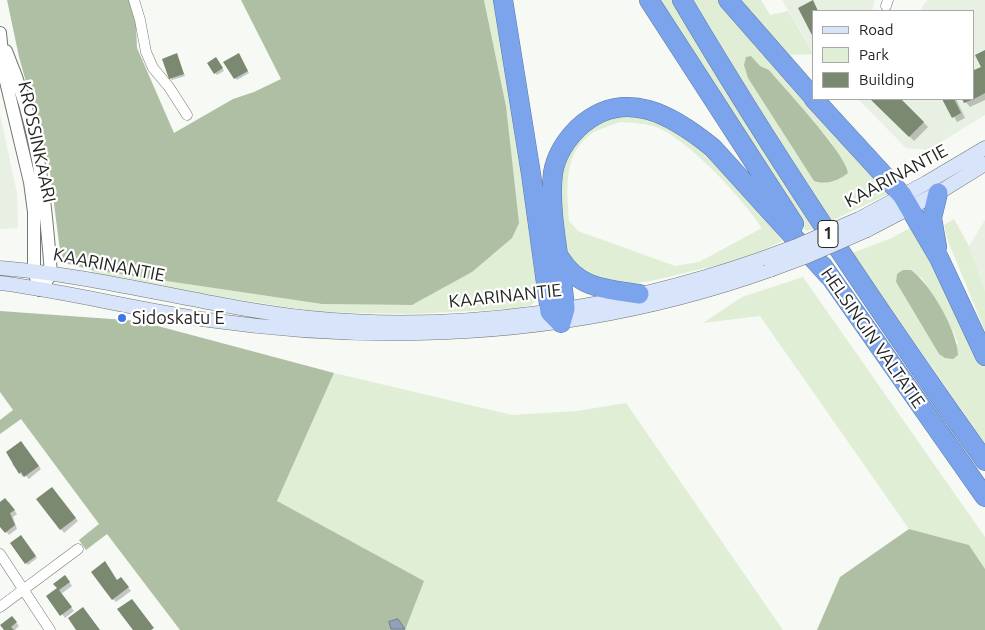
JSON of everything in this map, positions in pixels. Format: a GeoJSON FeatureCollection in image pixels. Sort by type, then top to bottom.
{"type":"FeatureCollection","features":[{"type":"Feature","properties":{"kind":"highway"},"geometry":{"type":"LineString","coordinates":[[503,0],[531,174],[559,315]]}},
{"type":"Feature","properties":{"kind":"highway","name":"HELSINGIN VALTATIE"},"geometry":{"type":"LineString","coordinates":[[650,0],[829,276],[985,498]]}},
{"type":"Feature","properties":{"kind":"highway","name":"HELSINGIN VALTATIE"},"geometry":{"type":"LineString","coordinates":[[682,0],[834,242],[985,461]]}},
{"type":"Feature","properties":{"kind":"highway"},"geometry":{"type":"LineString","coordinates":[[728,0],[812,96]]}},
{"type":"Feature","properties":{"kind":"highway"},"geometry":{"type":"LineString","coordinates":[[816,100],[906,202],[938,258],[985,356]]}},
{"type":"Feature","properties":{"kind":"highway"},"geometry":{"type":"LineString","coordinates":[[559,315],[560,258],[552,204],[553,172],[559,154],[570,136],[593,117],[616,108],[629,106],[654,110],[677,121],[713,148],[829,276]]}},
{"type":"Feature","properties":{"kind":"highway"},"geometry":{"type":"LineString","coordinates":[[938,193],[932,218],[938,258]]}},
{"type":"Feature","properties":{"kind":"highway"},"geometry":{"type":"LineString","coordinates":[[560,258],[569,272],[589,284],[639,294]]}},
{"type":"Feature","properties":{"kind":"main road","name":"KAARINANTIE"},"geometry":{"type":"LineString","coordinates":[[0,283],[209,320],[359,334],[457,333],[559,315],[671,301],[765,264],[798,245],[863,225],[906,202],[985,148]]}},
{"type":"Feature","properties":{"kind":"main road","name":"KAARINANTIE"},"geometry":{"type":"LineString","coordinates":[[906,202],[938,193],[985,164]]}},
{"type":"Feature","properties":{"kind":"main road","name":"KAARINANTIE"},"geometry":{"type":"LineString","coordinates":[[0,268],[34,271],[213,304],[311,318],[429,321],[559,315],[765,264]]}},
{"type":"Feature","properties":{"kind":"street"},"geometry":{"type":"LineString","coordinates":[[134,0],[146,52],[153,68],[170,87],[187,115]]}},
{"type":"Feature","properties":{"kind":"street","name":"KROSSINKAARI"},"geometry":{"type":"LineString","coordinates":[[1,36],[4,73],[30,182],[34,212],[34,271],[40,290]]}},
{"type":"Feature","properties":{"kind":"street","name":"KROSSINKAARI"},"geometry":{"type":"LineString","coordinates":[[1,36],[29,114],[44,185],[51,274]]}},
{"type":"Feature","properties":{"kind":"street"},"geometry":{"type":"LineString","coordinates":[[40,290],[51,274]]}},
{"type":"Feature","properties":{"kind":"street"},"geometry":{"type":"LineString","coordinates":[[0,607],[78,549]]}},
{"type":"Feature","properties":{"kind":"street"},"geometry":{"type":"LineString","coordinates":[[0,554],[50,630]]}},
{"type":"Feature","properties":{"kind":"shaded area"},"geometry":{"type":"Polygon","coordinates":[[[782,0],[875,0],[872,9],[875,10],[812,10],[812,50],[782,0]]]}},
{"type":"Feature","properties":{"kind":"shaded area"},"geometry":{"type":"Polygon","coordinates":[[[927,0],[985,0],[985,115],[928,150],[906,148],[859,100],[975,100],[975,10],[921,10],[927,0]]]}},
{"type":"Feature","properties":{"kind":"shaded area"},"geometry":{"type":"Polygon","coordinates":[[[0,114],[17,193],[18,228],[0,229],[0,114]]]}},
{"type":"Feature","properties":{"kind":"shaded area"},"geometry":{"type":"Polygon","coordinates":[[[985,220],[985,291],[969,246],[985,220]]]}},
{"type":"Feature","properties":{"kind":"green space"},"geometry":{"type":"Polygon","coordinates":[[[7,0],[135,0],[137,48],[174,133],[233,99],[254,92],[281,79],[241,0],[484,0],[506,106],[519,223],[512,238],[472,272],[412,305],[322,304],[92,270],[65,263],[60,251],[49,164],[19,57],[7,0]]]}},
{"type":"Feature","properties":{"kind":"green space"},"geometry":{"type":"Polygon","coordinates":[[[484,0],[496,0],[539,291],[537,300],[531,305],[513,309],[408,314],[319,312],[92,277],[92,270],[322,304],[412,305],[472,272],[506,106],[484,0]]]}},
{"type":"Feature","properties":{"kind":"green space"},"geometry":{"type":"Polygon","coordinates":[[[659,0],[674,0],[813,229],[806,231],[659,0]]]}},
{"type":"Feature","properties":{"kind":"green space"},"geometry":{"type":"Polygon","coordinates":[[[694,0],[721,0],[888,194],[831,221],[731,63],[694,0]],[[760,66],[749,78],[814,181],[833,144],[769,70],[760,66]]]}},
{"type":"Feature","properties":{"kind":"green space"},"geometry":{"type":"Polygon","coordinates":[[[737,0],[761,0],[770,15],[788,11],[812,51],[812,54],[786,55],[737,0]]]}},
{"type":"Feature","properties":{"kind":"green space"},"geometry":{"type":"Polygon","coordinates":[[[751,56],[760,66],[769,70],[814,122],[845,164],[848,173],[832,182],[814,181],[748,78],[744,65],[746,57],[751,56]]]}},
{"type":"Feature","properties":{"kind":"green space"},"geometry":{"type":"Polygon","coordinates":[[[640,114],[691,139],[737,183],[782,241],[747,258],[651,281],[627,284],[594,280],[574,267],[563,245],[561,172],[569,148],[604,118],[640,114]],[[620,122],[594,132],[576,150],[569,172],[568,196],[569,221],[578,231],[675,266],[699,262],[762,228],[730,188],[688,147],[656,127],[620,122]]]}},
{"type":"Feature","properties":{"kind":"green space"},"geometry":{"type":"Polygon","coordinates":[[[954,219],[969,246],[985,291],[985,331],[948,241],[944,225],[954,219]]]}},
{"type":"Feature","properties":{"kind":"green space"},"geometry":{"type":"Polygon","coordinates":[[[915,225],[985,366],[985,443],[852,253],[892,238],[915,225]],[[897,274],[896,282],[939,354],[958,343],[922,278],[897,274]]]}},
{"type":"Feature","properties":{"kind":"green space"},"geometry":{"type":"Polygon","coordinates":[[[903,270],[911,270],[919,277],[942,309],[957,345],[958,355],[953,359],[945,358],[939,354],[896,282],[897,274],[903,270]]]}},
{"type":"Feature","properties":{"kind":"green space"},"geometry":{"type":"Polygon","coordinates":[[[803,277],[985,537],[985,569],[969,545],[909,529],[760,316],[703,323],[742,297],[803,277]]]}},
{"type":"Feature","properties":{"kind":"green space"},"geometry":{"type":"Polygon","coordinates":[[[0,311],[139,321],[334,373],[277,501],[424,581],[405,630],[180,630],[107,534],[86,550],[79,540],[99,524],[21,419],[0,434],[0,420],[13,410],[0,392],[0,311]]]}},
{"type":"Feature","properties":{"kind":"green space"},"geometry":{"type":"Polygon","coordinates":[[[334,373],[512,415],[577,411],[626,403],[783,630],[405,630],[277,501],[334,373]]]}},
{"type":"Feature","properties":{"kind":"green space"},"geometry":{"type":"Polygon","coordinates":[[[909,529],[969,545],[985,569],[985,630],[817,630],[840,577],[909,529]]]}},
{"type":"Feature","properties":{"kind":"water"},"geometry":{"type":"Polygon","coordinates":[[[398,619],[405,629],[391,629],[389,622],[398,619]]]}},
{"type":"Feature","properties":{"kind":"building"},"geometry":{"type":"Polygon","coordinates":[[[813,0],[818,10],[812,10],[812,35],[798,8],[813,0]]]}},
{"type":"Feature","properties":{"kind":"building"},"geometry":{"type":"Polygon","coordinates":[[[985,50],[985,93],[975,98],[975,70],[981,67],[975,55],[985,50]]]}},
{"type":"Feature","properties":{"kind":"building"},"geometry":{"type":"Polygon","coordinates":[[[177,53],[184,74],[169,79],[162,59],[177,53]]]}},
{"type":"Feature","properties":{"kind":"building"},"geometry":{"type":"Polygon","coordinates":[[[239,53],[248,71],[234,79],[223,62],[239,53]]]}},
{"type":"Feature","properties":{"kind":"building"},"geometry":{"type":"Polygon","coordinates":[[[216,57],[223,68],[214,74],[207,63],[216,57]]]}},
{"type":"Feature","properties":{"kind":"building"},"geometry":{"type":"Polygon","coordinates":[[[871,100],[902,100],[924,122],[909,137],[871,100]]]}},
{"type":"Feature","properties":{"kind":"building"},"geometry":{"type":"Polygon","coordinates":[[[943,100],[954,100],[961,113],[952,118],[943,100]]]}},
{"type":"Feature","properties":{"kind":"building"},"geometry":{"type":"Polygon","coordinates":[[[21,441],[39,466],[24,477],[21,472],[19,474],[6,452],[21,441]]]}},
{"type":"Feature","properties":{"kind":"building"},"geometry":{"type":"Polygon","coordinates":[[[52,487],[76,518],[60,530],[36,499],[52,487]]]}},
{"type":"Feature","properties":{"kind":"building"},"geometry":{"type":"Polygon","coordinates":[[[5,498],[15,510],[10,513],[15,525],[5,533],[0,527],[0,502],[5,498]]]}},
{"type":"Feature","properties":{"kind":"building"},"geometry":{"type":"Polygon","coordinates":[[[21,535],[36,556],[25,564],[10,543],[21,535]]]}},
{"type":"Feature","properties":{"kind":"building"},"geometry":{"type":"Polygon","coordinates":[[[105,561],[117,580],[121,577],[129,587],[112,600],[91,572],[105,561]]]}},
{"type":"Feature","properties":{"kind":"building"},"geometry":{"type":"Polygon","coordinates":[[[65,575],[70,582],[59,590],[72,607],[60,616],[46,596],[57,588],[53,584],[65,575]]]}},
{"type":"Feature","properties":{"kind":"building"},"geometry":{"type":"Polygon","coordinates":[[[132,599],[154,628],[151,630],[133,630],[117,609],[132,599]]]}},
{"type":"Feature","properties":{"kind":"building"},"geometry":{"type":"Polygon","coordinates":[[[83,607],[100,630],[76,630],[68,618],[83,607]]]}},
{"type":"Feature","properties":{"kind":"building"},"geometry":{"type":"Polygon","coordinates":[[[12,616],[17,622],[11,627],[14,630],[4,630],[0,625],[12,616]]]}},
{"type":"Feature","properties":{"kind":"place","name":"Sidoskatu E"},"geometry":{"type":"Point","coordinates":[122,318]}}]}
